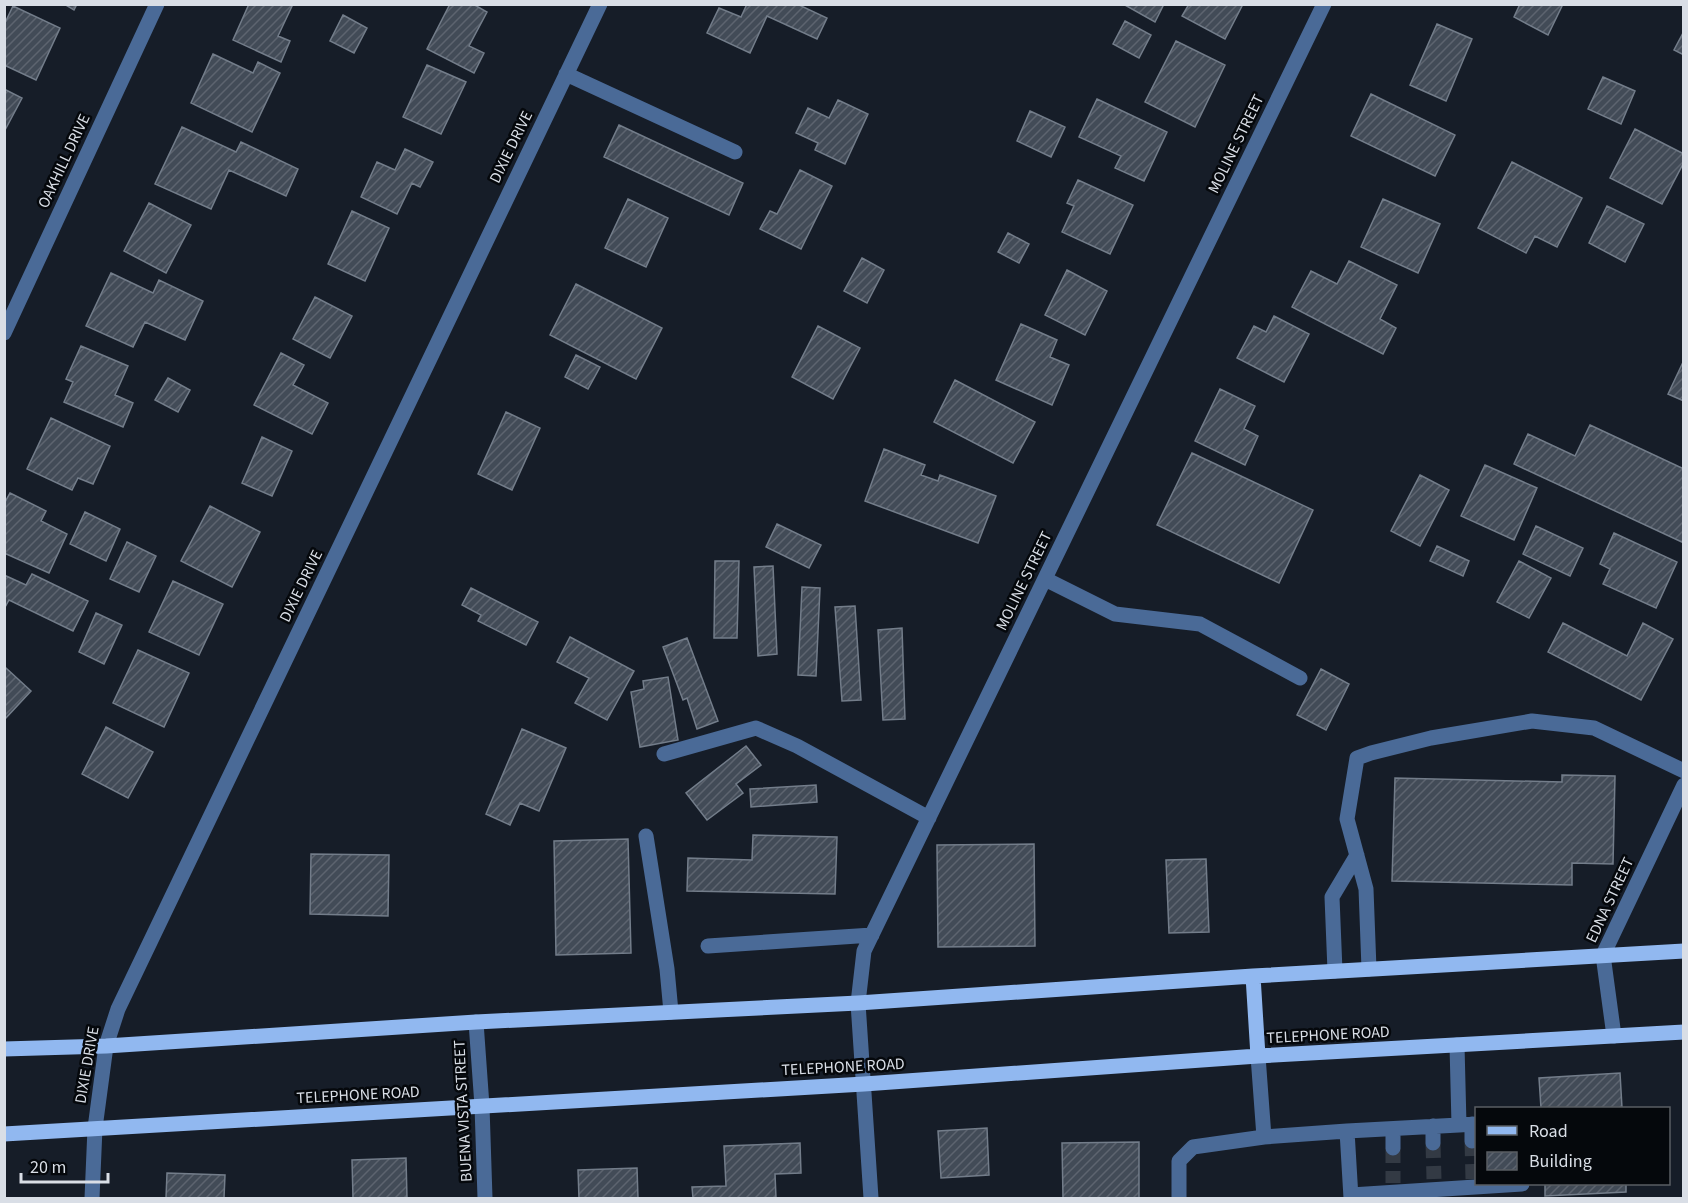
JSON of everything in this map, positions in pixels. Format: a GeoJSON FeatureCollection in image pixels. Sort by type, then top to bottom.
{"type":"FeatureCollection","features":[{"type":"Feature","properties":{"kind":"main road"},"geometry":{"type":"LineString","coordinates":[[4,1049],[106,1046],[476,1022],[858,1003],[1252,976],[1683,951]]}},
{"type":"Feature","properties":{"kind":"main road"},"geometry":{"type":"LineString","coordinates":[[1252,976],[1258,1056]]}},
{"type":"Feature","properties":{"kind":"main road","name":"TELEPHONE ROAD"},"geometry":{"type":"LineString","coordinates":[[4,1134],[864,1084],[1258,1056],[1683,1032]]}},
{"type":"Feature","properties":{"kind":"street","name":"OAKHILL DRIVE"},"geometry":{"type":"LineString","coordinates":[[4,333],[157,4]]}},
{"type":"Feature","properties":{"kind":"street","name":"DIXIE DRIVE"},"geometry":{"type":"LineString","coordinates":[[92,1198],[95,1128],[106,1046],[123,998],[600,4]]}},
{"type":"Feature","properties":{"kind":"street","name":"MOLINE STREET"},"geometry":{"type":"LineString","coordinates":[[871,1198],[858,1003],[864,951],[1324,4]]}},
{"type":"Feature","properties":{"kind":"street"},"geometry":{"type":"LineString","coordinates":[[566,74],[735,152]]}},
{"type":"Feature","properties":{"kind":"street"},"geometry":{"type":"LineString","coordinates":[[1045,579],[1115,614],[1200,624],[1300,678]]}},
{"type":"Feature","properties":{"kind":"street"},"geometry":{"type":"LineString","coordinates":[[1370,969],[1366,889],[1347,819],[1357,758],[1431,738],[1532,721],[1594,728],[1683,771]]}},
{"type":"Feature","properties":{"kind":"street"},"geometry":{"type":"LineString","coordinates":[[664,754],[756,728],[797,746],[929,818]]}},
{"type":"Feature","properties":{"kind":"street","name":"EDNA STREET"},"geometry":{"type":"LineString","coordinates":[[1614,1036],[1603,955],[1683,785]]}},
{"type":"Feature","properties":{"kind":"street"},"geometry":{"type":"LineString","coordinates":[[646,836],[668,969],[671,1012]]}},
{"type":"Feature","properties":{"kind":"street"},"geometry":{"type":"LineString","coordinates":[[1335,971],[1332,897],[1357,855]]}},
{"type":"Feature","properties":{"kind":"street"},"geometry":{"type":"LineString","coordinates":[[708,946],[872,935]]}},
{"type":"Feature","properties":{"kind":"street","name":"BUENA VISTA STREET"},"geometry":{"type":"LineString","coordinates":[[476,1022],[485,1198]]}},
{"type":"Feature","properties":{"kind":"street"},"geometry":{"type":"LineString","coordinates":[[1457,1045],[1472,1141]]}},
{"type":"Feature","properties":{"kind":"street"},"geometry":{"type":"LineString","coordinates":[[1258,1056],[1264,1137]]}},
{"type":"Feature","properties":{"kind":"street"},"geometry":{"type":"LineString","coordinates":[[1179,1198],[1179,1161],[1193,1147],[1264,1137],[1469,1124]]}},
{"type":"Feature","properties":{"kind":"street"},"geometry":{"type":"LineString","coordinates":[[1433,1126],[1433,1143]]}},
{"type":"Feature","properties":{"kind":"street"},"geometry":{"type":"LineString","coordinates":[[1393,1129],[1393,1148]]}},
{"type":"Feature","properties":{"kind":"street"},"geometry":{"type":"LineString","coordinates":[[1347,1131],[1351,1197],[1393,1187],[1475,1183]]}},
{"type":"Feature","properties":{"kind":"building"},"geometry":{"type":"Polygon","coordinates":[[[64,4],[77,4],[74,10],[64,4]]]}},
{"type":"Feature","properties":{"kind":"building"},"geometry":{"type":"Polygon","coordinates":[[[249,4],[293,4],[278,36],[290,41],[281,62],[233,40],[249,4]]]}},
{"type":"Feature","properties":{"kind":"building"},"geometry":{"type":"Polygon","coordinates":[[[450,4],[473,4],[487,12],[469,46],[484,53],[474,73],[427,49],[450,4]]]}},
{"type":"Feature","properties":{"kind":"building"},"geometry":{"type":"Polygon","coordinates":[[[747,4],[797,4],[827,18],[817,39],[767,16],[750,53],[707,33],[719,8],[741,17],[747,4]]]}},
{"type":"Feature","properties":{"kind":"building"},"geometry":{"type":"Polygon","coordinates":[[[1123,4],[1164,4],[1155,22],[1123,4]]]}},
{"type":"Feature","properties":{"kind":"building"},"geometry":{"type":"Polygon","coordinates":[[[1189,4],[1239,4],[1242,6],[1225,39],[1182,16],[1189,4]]]}},
{"type":"Feature","properties":{"kind":"building"},"geometry":{"type":"Polygon","coordinates":[[[1520,4],[1563,4],[1548,35],[1514,17],[1520,4]]]}},
{"type":"Feature","properties":{"kind":"building"},"geometry":{"type":"Polygon","coordinates":[[[13,6],[60,28],[36,80],[4,65],[4,25],[13,6]]]}},
{"type":"Feature","properties":{"kind":"building"},"geometry":{"type":"Polygon","coordinates":[[[343,15],[367,28],[354,53],[330,41],[343,15]]]}},
{"type":"Feature","properties":{"kind":"building"},"geometry":{"type":"Polygon","coordinates":[[[1125,21],[1151,35],[1139,58],[1113,44],[1125,21]]]}},
{"type":"Feature","properties":{"kind":"building"},"geometry":{"type":"Polygon","coordinates":[[[1437,24],[1472,39],[1446,101],[1410,85],[1437,24]]]}},
{"type":"Feature","properties":{"kind":"building"},"geometry":{"type":"Polygon","coordinates":[[[1684,31],[1684,55],[1674,50],[1684,31]]]}},
{"type":"Feature","properties":{"kind":"building"},"geometry":{"type":"Polygon","coordinates":[[[1176,41],[1225,65],[1195,127],[1145,102],[1176,41]]]}},
{"type":"Feature","properties":{"kind":"building"},"geometry":{"type":"Polygon","coordinates":[[[213,54],[253,73],[258,62],[280,73],[252,132],[191,103],[213,54]]]}},
{"type":"Feature","properties":{"kind":"building"},"geometry":{"type":"Polygon","coordinates":[[[427,65],[466,82],[441,134],[403,117],[427,65]]]}},
{"type":"Feature","properties":{"kind":"building"},"geometry":{"type":"Polygon","coordinates":[[[1603,77],[1635,91],[1621,124],[1588,109],[1603,77]]]}},
{"type":"Feature","properties":{"kind":"building"},"geometry":{"type":"Polygon","coordinates":[[[4,89],[22,98],[4,132],[4,89]]]}},
{"type":"Feature","properties":{"kind":"building"},"geometry":{"type":"Polygon","coordinates":[[[1371,94],[1455,135],[1435,176],[1351,136],[1371,94]]]}},
{"type":"Feature","properties":{"kind":"building"},"geometry":{"type":"Polygon","coordinates":[[[1097,99],[1167,132],[1144,181],[1115,168],[1121,156],[1079,137],[1097,99]]]}},
{"type":"Feature","properties":{"kind":"building"},"geometry":{"type":"Polygon","coordinates":[[[838,100],[868,114],[845,164],[815,150],[818,143],[796,133],[808,108],[829,118],[838,100]]]}},
{"type":"Feature","properties":{"kind":"building"},"geometry":{"type":"Polygon","coordinates":[[[1030,111],[1065,127],[1051,157],[1017,141],[1030,111]]]}},
{"type":"Feature","properties":{"kind":"building"},"geometry":{"type":"Polygon","coordinates":[[[619,125],[743,183],[729,215],[604,157],[619,125]]]}},
{"type":"Feature","properties":{"kind":"building"},"geometry":{"type":"Polygon","coordinates":[[[182,127],[236,152],[241,142],[298,169],[286,196],[229,170],[211,209],[155,184],[182,127]]]}},
{"type":"Feature","properties":{"kind":"building"},"geometry":{"type":"Polygon","coordinates":[[[1635,129],[1684,154],[1684,162],[1662,204],[1610,178],[1635,129]]]}},
{"type":"Feature","properties":{"kind":"building"},"geometry":{"type":"Polygon","coordinates":[[[405,149],[433,162],[420,187],[412,183],[397,214],[361,197],[377,162],[395,170],[405,149]]]}},
{"type":"Feature","properties":{"kind":"building"},"geometry":{"type":"Polygon","coordinates":[[[1512,162],[1582,198],[1557,247],[1535,236],[1526,253],[1478,228],[1512,162]]]}},
{"type":"Feature","properties":{"kind":"building"},"geometry":{"type":"Polygon","coordinates":[[[800,170],[832,186],[801,249],[760,229],[770,211],[777,214],[800,170]]]}},
{"type":"Feature","properties":{"kind":"building"},"geometry":{"type":"Polygon","coordinates":[[[1078,180],[1133,205],[1110,254],[1062,232],[1074,206],[1067,203],[1078,180]]]}},
{"type":"Feature","properties":{"kind":"building"},"geometry":{"type":"Polygon","coordinates":[[[628,199],[668,218],[646,267],[605,248],[628,199]]]}},
{"type":"Feature","properties":{"kind":"building"},"geometry":{"type":"Polygon","coordinates":[[[1383,199],[1440,224],[1418,273],[1361,247],[1383,199]]]}},
{"type":"Feature","properties":{"kind":"building"},"geometry":{"type":"Polygon","coordinates":[[[149,203],[191,225],[166,273],[124,251],[149,203]]]}},
{"type":"Feature","properties":{"kind":"building"},"geometry":{"type":"Polygon","coordinates":[[[1607,206],[1644,224],[1625,262],[1589,243],[1607,206]]]}},
{"type":"Feature","properties":{"kind":"building"},"geometry":{"type":"Polygon","coordinates":[[[352,211],[389,228],[365,281],[328,264],[352,211]]]}},
{"type":"Feature","properties":{"kind":"building"},"geometry":{"type":"Polygon","coordinates":[[[1008,233],[1029,244],[1019,263],[998,252],[1008,233]]]}},
{"type":"Feature","properties":{"kind":"building"},"geometry":{"type":"Polygon","coordinates":[[[862,258],[884,270],[867,303],[844,291],[862,258]]]}},
{"type":"Feature","properties":{"kind":"building"},"geometry":{"type":"Polygon","coordinates":[[[1349,261],[1397,285],[1380,319],[1396,328],[1383,354],[1292,307],[1311,271],[1337,284],[1349,261]]]}},
{"type":"Feature","properties":{"kind":"building"},"geometry":{"type":"Polygon","coordinates":[[[1067,270],[1107,291],[1085,335],[1045,315],[1067,270]]]}},
{"type":"Feature","properties":{"kind":"building"},"geometry":{"type":"Polygon","coordinates":[[[111,273],[153,293],[159,280],[203,301],[185,340],[145,322],[133,347],[86,326],[111,273]]]}},
{"type":"Feature","properties":{"kind":"building"},"geometry":{"type":"Polygon","coordinates":[[[576,284],[662,328],[636,379],[550,335],[576,284]]]}},
{"type":"Feature","properties":{"kind":"building"},"geometry":{"type":"Polygon","coordinates":[[[315,297],[352,316],[330,358],[293,339],[315,297]]]}},
{"type":"Feature","properties":{"kind":"building"},"geometry":{"type":"Polygon","coordinates":[[[1274,316],[1309,334],[1284,382],[1237,358],[1254,326],[1266,332],[1274,316]]]}},
{"type":"Feature","properties":{"kind":"building"},"geometry":{"type":"Polygon","coordinates":[[[1021,324],[1057,340],[1050,357],[1069,365],[1052,405],[996,380],[1021,324]]]}},
{"type":"Feature","properties":{"kind":"building"},"geometry":{"type":"Polygon","coordinates":[[[818,326],[860,348],[833,399],[792,377],[818,326]]]}},
{"type":"Feature","properties":{"kind":"building"},"geometry":{"type":"Polygon","coordinates":[[[81,346],[128,366],[115,395],[133,403],[123,427],[64,402],[73,382],[66,379],[81,346]]]}},
{"type":"Feature","properties":{"kind":"building"},"geometry":{"type":"Polygon","coordinates":[[[281,353],[304,365],[293,385],[328,403],[312,434],[254,405],[281,353]]]}},
{"type":"Feature","properties":{"kind":"building"},"geometry":{"type":"Polygon","coordinates":[[[576,355],[600,367],[588,389],[565,377],[576,355]]]}},
{"type":"Feature","properties":{"kind":"building"},"geometry":{"type":"Polygon","coordinates":[[[1684,360],[1684,401],[1668,394],[1684,360]]]}},
{"type":"Feature","properties":{"kind":"building"},"geometry":{"type":"Polygon","coordinates":[[[168,378],[190,390],[178,412],[155,400],[168,378]]]}},
{"type":"Feature","properties":{"kind":"building"},"geometry":{"type":"Polygon","coordinates":[[[955,380],[1035,422],[1013,463],[934,422],[955,380]]]}},
{"type":"Feature","properties":{"kind":"building"},"geometry":{"type":"Polygon","coordinates":[[[1220,389],[1255,406],[1244,429],[1258,436],[1245,465],[1195,441],[1220,389]]]}},
{"type":"Feature","properties":{"kind":"building"},"geometry":{"type":"Polygon","coordinates":[[[506,412],[540,428],[512,490],[478,474],[506,412]]]}},
{"type":"Feature","properties":{"kind":"building"},"geometry":{"type":"Polygon","coordinates":[[[51,418],[110,446],[93,484],[78,478],[72,490],[27,469],[51,418]]]}},
{"type":"Feature","properties":{"kind":"building"},"geometry":{"type":"Polygon","coordinates":[[[1590,425],[1684,469],[1684,543],[1514,464],[1528,434],[1575,456],[1590,425]]]}},
{"type":"Feature","properties":{"kind":"building"},"geometry":{"type":"Polygon","coordinates":[[[262,437],[292,451],[272,496],[242,483],[262,437]]]}},
{"type":"Feature","properties":{"kind":"building"},"geometry":{"type":"Polygon","coordinates":[[[884,449],[925,465],[921,475],[938,481],[940,475],[996,496],[978,543],[865,501],[884,449]]]}},
{"type":"Feature","properties":{"kind":"building"},"geometry":{"type":"Polygon","coordinates":[[[1192,453],[1313,510],[1279,583],[1157,525],[1192,453]]]}},
{"type":"Feature","properties":{"kind":"building"},"geometry":{"type":"Polygon","coordinates":[[[1485,465],[1537,488],[1514,540],[1461,516],[1485,465]]]}},
{"type":"Feature","properties":{"kind":"building"},"geometry":{"type":"Polygon","coordinates":[[[1420,475],[1449,490],[1420,546],[1391,531],[1420,475]]]}},
{"type":"Feature","properties":{"kind":"building"},"geometry":{"type":"Polygon","coordinates":[[[10,493],[46,511],[41,521],[67,534],[49,573],[4,553],[4,504],[10,493]]]}},
{"type":"Feature","properties":{"kind":"building"},"geometry":{"type":"Polygon","coordinates":[[[210,506],[260,532],[232,587],[181,561],[210,506]]]}},
{"type":"Feature","properties":{"kind":"building"},"geometry":{"type":"Polygon","coordinates":[[[85,512],[120,529],[106,561],[70,544],[85,512]]]}},
{"type":"Feature","properties":{"kind":"building"},"geometry":{"type":"Polygon","coordinates":[[[777,524],[821,545],[809,568],[766,547],[777,524]]]}},
{"type":"Feature","properties":{"kind":"building"},"geometry":{"type":"Polygon","coordinates":[[[1536,526],[1583,548],[1570,576],[1523,554],[1536,526]]]}},
{"type":"Feature","properties":{"kind":"building"},"geometry":{"type":"Polygon","coordinates":[[[1614,533],[1677,562],[1656,608],[1603,584],[1610,569],[1600,564],[1614,533]]]}},
{"type":"Feature","properties":{"kind":"building"},"geometry":{"type":"Polygon","coordinates":[[[127,542],[156,556],[139,592],[110,579],[127,542]]]}},
{"type":"Feature","properties":{"kind":"building"},"geometry":{"type":"Polygon","coordinates":[[[1437,546],[1469,561],[1463,576],[1430,561],[1437,546]]]}},
{"type":"Feature","properties":{"kind":"building"},"geometry":{"type":"Polygon","coordinates":[[[715,561],[739,561],[737,638],[714,638],[715,561]]]}},
{"type":"Feature","properties":{"kind":"building"},"geometry":{"type":"Polygon","coordinates":[[[1519,561],[1551,578],[1529,618],[1497,602],[1519,561]]]}},
{"type":"Feature","properties":{"kind":"building"},"geometry":{"type":"Polygon","coordinates":[[[773,566],[777,654],[758,656],[754,567],[773,566]]]}},
{"type":"Feature","properties":{"kind":"building"},"geometry":{"type":"Polygon","coordinates":[[[32,574],[88,601],[73,631],[9,600],[4,609],[4,575],[26,585],[32,574]]]}},
{"type":"Feature","properties":{"kind":"building"},"geometry":{"type":"Polygon","coordinates":[[[173,581],[223,604],[199,655],[149,632],[173,581]]]}},
{"type":"Feature","properties":{"kind":"building"},"geometry":{"type":"Polygon","coordinates":[[[802,587],[820,588],[816,676],[798,675],[802,587]]]}},
{"type":"Feature","properties":{"kind":"building"},"geometry":{"type":"Polygon","coordinates":[[[471,588],[538,622],[526,645],[478,621],[481,615],[462,605],[471,588]]]}},
{"type":"Feature","properties":{"kind":"building"},"geometry":{"type":"Polygon","coordinates":[[[855,606],[861,700],[842,701],[835,607],[855,606]]]}},
{"type":"Feature","properties":{"kind":"building"},"geometry":{"type":"Polygon","coordinates":[[[96,613],[122,625],[104,664],[79,652],[96,613]]]}},
{"type":"Feature","properties":{"kind":"building"},"geometry":{"type":"Polygon","coordinates":[[[1563,623],[1627,656],[1643,623],[1673,639],[1641,700],[1548,652],[1563,623]]]}},
{"type":"Feature","properties":{"kind":"building"},"geometry":{"type":"Polygon","coordinates":[[[902,628],[905,719],[883,720],[878,630],[902,628]]]}},
{"type":"Feature","properties":{"kind":"building"},"geometry":{"type":"Polygon","coordinates":[[[570,637],[634,671],[607,720],[575,703],[589,678],[557,662],[570,637]]]}},
{"type":"Feature","properties":{"kind":"building"},"geometry":{"type":"Polygon","coordinates":[[[687,638],[718,721],[697,729],[687,698],[683,700],[663,647],[687,638]]]}},
{"type":"Feature","properties":{"kind":"building"},"geometry":{"type":"Polygon","coordinates":[[[138,650],[189,673],[164,727],[113,703],[138,650]]]}},
{"type":"Feature","properties":{"kind":"building"},"geometry":{"type":"Polygon","coordinates":[[[6,668],[31,691],[4,720],[4,670],[6,668]]]}},
{"type":"Feature","properties":{"kind":"building"},"geometry":{"type":"Polygon","coordinates":[[[1321,669],[1349,684],[1326,730],[1297,715],[1321,669]]]}},
{"type":"Feature","properties":{"kind":"building"},"geometry":{"type":"Polygon","coordinates":[[[668,677],[678,740],[640,747],[631,692],[644,689],[643,681],[668,677]]]}},
{"type":"Feature","properties":{"kind":"building"},"geometry":{"type":"Polygon","coordinates":[[[106,727],[153,752],[128,798],[82,774],[106,727]]]}},
{"type":"Feature","properties":{"kind":"building"},"geometry":{"type":"Polygon","coordinates":[[[522,729],[566,748],[539,811],[520,803],[510,825],[486,814],[522,729]]]}},
{"type":"Feature","properties":{"kind":"building"},"geometry":{"type":"Polygon","coordinates":[[[746,746],[761,765],[736,784],[743,793],[707,820],[686,793],[746,746]]]}},
{"type":"Feature","properties":{"kind":"building"},"geometry":{"type":"Polygon","coordinates":[[[1562,775],[1615,776],[1613,864],[1572,863],[1572,885],[1392,881],[1395,778],[1562,782],[1562,775]]]}},
{"type":"Feature","properties":{"kind":"building"},"geometry":{"type":"Polygon","coordinates":[[[816,785],[817,802],[751,807],[750,789],[816,785]]]}},
{"type":"Feature","properties":{"kind":"building"},"geometry":{"type":"Polygon","coordinates":[[[753,835],[837,837],[835,894],[687,891],[688,858],[752,860],[753,835]]]}},
{"type":"Feature","properties":{"kind":"building"},"geometry":{"type":"Polygon","coordinates":[[[628,839],[631,953],[556,955],[554,841],[628,839]]]}},
{"type":"Feature","properties":{"kind":"building"},"geometry":{"type":"Polygon","coordinates":[[[1034,844],[1035,946],[938,947],[937,845],[1034,844]]]}},
{"type":"Feature","properties":{"kind":"building"},"geometry":{"type":"Polygon","coordinates":[[[311,854],[389,855],[388,916],[310,914],[311,854]]]}},
{"type":"Feature","properties":{"kind":"building"},"geometry":{"type":"Polygon","coordinates":[[[1206,859],[1209,932],[1169,933],[1166,860],[1206,859]]]}},
{"type":"Feature","properties":{"kind":"building"},"geometry":{"type":"Polygon","coordinates":[[[1620,1073],[1622,1107],[1541,1107],[1539,1078],[1620,1073]]]}},
{"type":"Feature","properties":{"kind":"building"},"geometry":{"type":"Polygon","coordinates":[[[987,1128],[989,1175],[941,1178],[938,1131],[987,1128]]]}},
{"type":"Feature","properties":{"kind":"building"},"geometry":{"type":"Polygon","coordinates":[[[1139,1142],[1139,1198],[1063,1198],[1062,1143],[1139,1142]]]}},
{"type":"Feature","properties":{"kind":"building"},"geometry":{"type":"Polygon","coordinates":[[[800,1143],[801,1173],[775,1174],[776,1198],[693,1198],[692,1187],[726,1186],[724,1146],[800,1143]]]}},
{"type":"Feature","properties":{"kind":"building"},"geometry":{"type":"Polygon","coordinates":[[[406,1158],[407,1198],[353,1198],[352,1160],[406,1158]]]}},
{"type":"Feature","properties":{"kind":"building"},"geometry":{"type":"Polygon","coordinates":[[[637,1168],[638,1198],[579,1198],[578,1170],[637,1168]]]}},
{"type":"Feature","properties":{"kind":"building"},"geometry":{"type":"Polygon","coordinates":[[[167,1173],[225,1175],[224,1198],[166,1198],[167,1173]]]}},
{"type":"Feature","properties":{"kind":"building"},"geometry":{"type":"Polygon","coordinates":[[[1545,1185],[1626,1185],[1626,1192],[1545,1196],[1545,1185]]]}},
{"type":"Feature","properties":{"kind":"tunnel"},"geometry":{"type":"LineString","coordinates":[[1472,1141],[1473,1179]]}},
{"type":"Feature","properties":{"kind":"tunnel"},"geometry":{"type":"LineString","coordinates":[[1433,1143],[1434,1179]]}},
{"type":"Feature","properties":{"kind":"tunnel"},"geometry":{"type":"LineString","coordinates":[[1393,1148],[1393,1183]]}}]}
